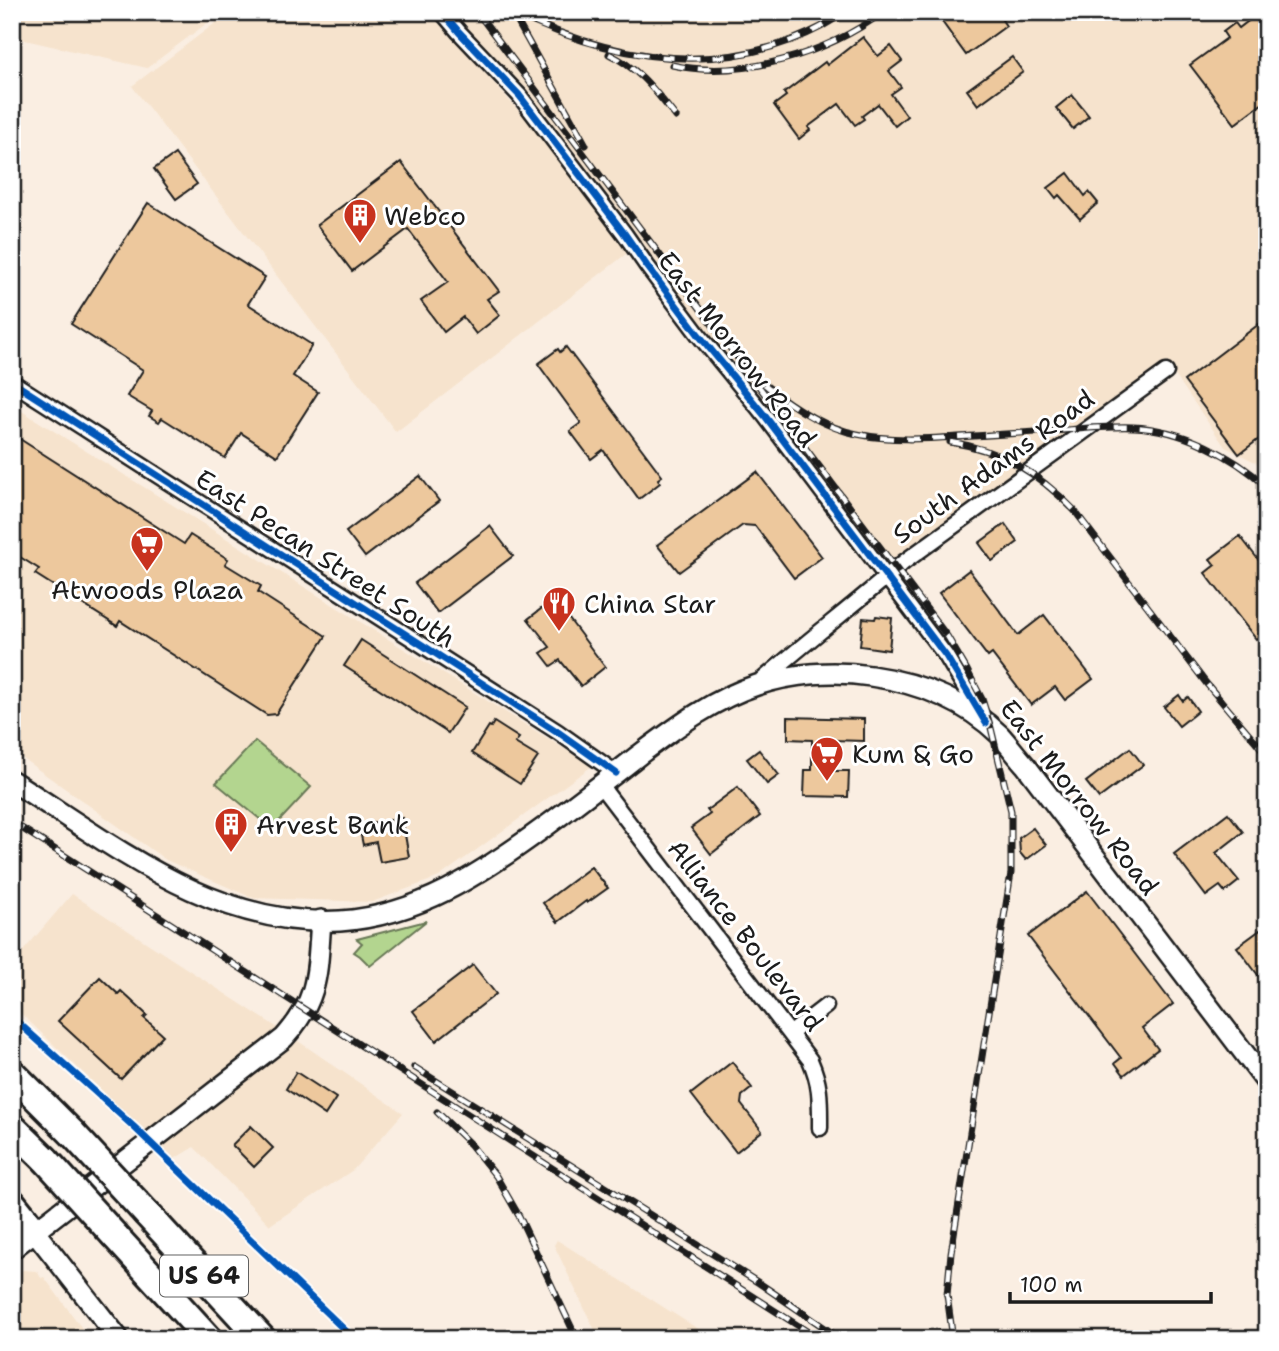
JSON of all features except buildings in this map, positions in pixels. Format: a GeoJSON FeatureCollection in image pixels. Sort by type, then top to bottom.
{"type":"FeatureCollection","features":[{"type":"Feature","properties":{"kind":"highway","name":"US 64"},"geometry":{"type":"LineString","coordinates":[[12,1073],[74,1134],[262,1339]]}},
{"type":"Feature","properties":{"kind":"highway","name":"US 64"},"geometry":{"type":"LineString","coordinates":[[12,1127],[46,1160],[209,1339]]}},
{"type":"Feature","properties":{"kind":"highway"},"geometry":{"type":"LineString","coordinates":[[12,1203],[36,1232]]}},
{"type":"Feature","properties":{"kind":"main road","name":"South Adams Road"},"geometry":{"type":"LineString","coordinates":[[12,781],[180,886],[230,906],[259,914],[294,919],[350,920],[411,906],[436,896],[498,862],[673,729],[695,714],[756,685],[829,673],[853,673],[901,680],[924,687],[958,703],[986,723]]}},
{"type":"Feature","properties":{"kind":"main road","name":"East Morrow Road"},"geometry":{"type":"LineString","coordinates":[[986,723],[1026,766],[1267,1083]]}},
{"type":"Feature","properties":{"kind":"main road"},"geometry":{"type":"LineString","coordinates":[[12,1250],[284,1038],[300,1018],[314,986],[321,920]]}},
{"type":"Feature","properties":{"kind":"main road"},"geometry":{"type":"LineString","coordinates":[[36,1232],[119,1339]]}},
{"type":"Feature","properties":{"kind":"street","name":"East Morrow Road"},"geometry":{"type":"LineString","coordinates":[[442,12],[519,94],[625,233],[647,267],[765,416],[946,656],[986,723]]}},
{"type":"Feature","properties":{"kind":"street","name":"South Adams Road"},"geometry":{"type":"LineString","coordinates":[[756,685],[912,556],[1166,372]]}},
{"type":"Feature","properties":{"kind":"street","name":"East Pecan Street South"},"geometry":{"type":"LineString","coordinates":[[12,382],[558,732],[608,779]]}},
{"type":"Feature","properties":{"kind":"street","name":"Alliance Boulevard"},"geometry":{"type":"LineString","coordinates":[[608,779],[810,1060],[821,1095],[820,1128]]}},
{"type":"Feature","properties":{"kind":"street"},"geometry":{"type":"LineString","coordinates":[[791,1033],[826,1006]]}},
{"type":"Feature","properties":{"kind":"shaded area"},"geometry":{"type":"Polygon","coordinates":[[[12,12],[222,12],[147,68],[12,37],[12,12]]]}},
{"type":"Feature","properties":{"kind":"shaded area"},"geometry":{"type":"Polygon","coordinates":[[[230,12],[430,12],[535,129],[630,251],[396,432],[132,86],[230,12]]]}},
{"type":"Feature","properties":{"kind":"shaded area"},"geometry":{"type":"Polygon","coordinates":[[[452,12],[1267,12],[1267,468],[1225,447],[1166,362],[886,570],[534,103],[452,12]]]}},
{"type":"Feature","properties":{"kind":"shaded area","name":"Atwoods Plaza"},"geometry":{"type":"Polygon","coordinates":[[[12,405],[592,766],[439,877],[372,902],[253,898],[166,860],[12,751],[12,405]]]}},
{"type":"Feature","properties":{"kind":"shaded area"},"geometry":{"type":"Polygon","coordinates":[[[72,894],[403,1113],[353,1170],[270,1225],[194,1147],[174,1159],[12,1005],[12,964],[72,894]]]}},
{"type":"Feature","properties":{"kind":"shaded area"},"geometry":{"type":"Polygon","coordinates":[[[557,1240],[714,1339],[599,1339],[554,1245],[557,1240]]]}},
{"type":"Feature","properties":{"kind":"shaded area"},"geometry":{"type":"Polygon","coordinates":[[[23,1270],[37,1271],[41,1278],[44,1277],[90,1339],[12,1339],[12,1278],[23,1270]]]}},
{"type":"Feature","properties":{"kind":"green space"},"geometry":{"type":"Polygon","coordinates":[[[255,741],[311,787],[272,829],[216,783],[255,741]]]}},
{"type":"Feature","properties":{"kind":"green space"},"geometry":{"type":"Polygon","coordinates":[[[426,921],[370,966],[354,952],[362,943],[357,939],[426,921]]]}},
{"type":"Feature","properties":{"kind":"railway"},"geometry":{"type":"LineString","coordinates":[[477,12],[947,636],[982,699],[1011,811],[1011,873],[951,1253],[947,1295],[953,1339]]}},
{"type":"Feature","properties":{"kind":"railway"},"geometry":{"type":"LineString","coordinates":[[512,12],[580,40],[650,56],[685,58],[721,57],[756,51],[806,34],[844,12]]}},
{"type":"Feature","properties":{"kind":"railway"},"geometry":{"type":"LineString","coordinates":[[512,12],[586,145]]}},
{"type":"Feature","properties":{"kind":"railway"},"geometry":{"type":"LineString","coordinates":[[672,65],[727,69],[783,60],[836,40],[883,12]]}},
{"type":"Feature","properties":{"kind":"railway"},"geometry":{"type":"LineString","coordinates":[[609,54],[638,74],[676,117]]}},
{"type":"Feature","properties":{"kind":"railway"},"geometry":{"type":"LineString","coordinates":[[764,384],[819,421],[844,431],[882,438],[933,438],[1113,427],[1151,429],[1188,438],[1222,454],[1267,487]]}},
{"type":"Feature","properties":{"kind":"railway"},"geometry":{"type":"LineString","coordinates":[[950,442],[986,451],[1018,465],[1047,485],[1074,510],[1206,683],[1267,755]]}},
{"type":"Feature","properties":{"kind":"railway"},"geometry":{"type":"LineString","coordinates":[[12,822],[819,1339]]}},
{"type":"Feature","properties":{"kind":"railway"},"geometry":{"type":"LineString","coordinates":[[414,1067],[759,1283],[841,1339]]}},
{"type":"Feature","properties":{"kind":"railway"},"geometry":{"type":"LineString","coordinates":[[437,1112],[471,1145],[496,1176],[519,1216],[577,1339]]}},
{"type":"Feature","properties":{"kind":"cycle path"},"geometry":{"type":"LineString","coordinates":[[442,12],[519,95],[698,334],[765,416],[946,656],[986,723]]}},
{"type":"Feature","properties":{"kind":"cycle path"},"geometry":{"type":"LineString","coordinates":[[12,382],[558,732],[616,773]]}},
{"type":"Feature","properties":{"kind":"cycle path"},"geometry":{"type":"LineString","coordinates":[[12,1017],[134,1127],[354,1339]]}},
{"type":"Feature","properties":{"kind":"place","name":"Webco"},"geometry":{"type":"Point","coordinates":[360,245]}},
{"type":"Feature","properties":{"kind":"place","name":"Atwoods Plaza"},"geometry":{"type":"Point","coordinates":[147,573]}},
{"type":"Feature","properties":{"kind":"place","name":"China Star"},"geometry":{"type":"Point","coordinates":[559,633]}},
{"type":"Feature","properties":{"kind":"place","name":"Kum & Go"},"geometry":{"type":"Point","coordinates":[827,783]}},
{"type":"Feature","properties":{"kind":"place","name":"Arvest Bank"},"geometry":{"type":"Point","coordinates":[231,854]}}]}
